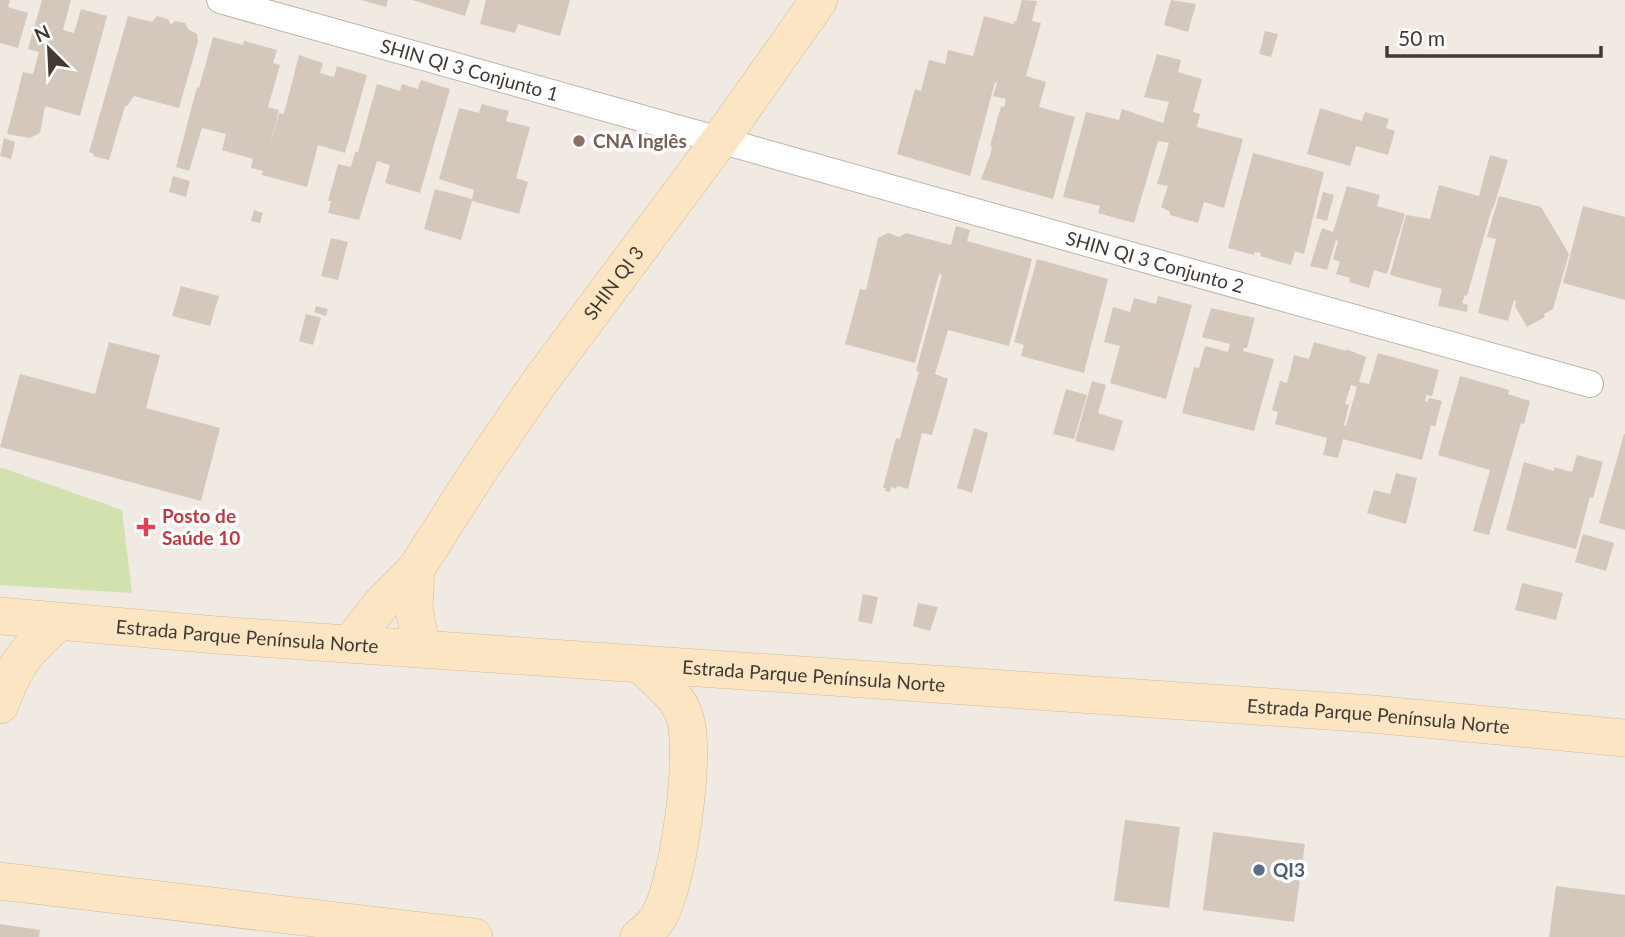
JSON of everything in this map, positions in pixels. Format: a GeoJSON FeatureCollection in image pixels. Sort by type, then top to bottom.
{"type":"FeatureCollection","features":[{"type":"Feature","properties":{"kind":"main road","name":"SHIN QI 3"},"geometry":{"type":"LineString","coordinates":[[350,644],[382,603],[416,569],[536,387],[720,140],[819,0]]}},
{"type":"Feature","properties":{"kind":"main road","name":"SHIN QI 3"},"geometry":{"type":"LineString","coordinates":[[416,569],[414,608],[422,649]]}},
{"type":"Feature","properties":{"kind":"main road","name":"Estrada Parque Península Norte"},"geometry":{"type":"LineString","coordinates":[[0,616],[58,623],[641,665],[1358,713],[1625,738]]}},
{"type":"Feature","properties":{"kind":"main road"},"geometry":{"type":"LineString","coordinates":[[0,705],[9,679],[26,652],[58,623]]}},
{"type":"Feature","properties":{"kind":"main road"},"geometry":{"type":"LineString","coordinates":[[639,937],[655,923],[663,908],[677,862],[688,749],[684,715],[677,701],[641,665]]}},
{"type":"Feature","properties":{"kind":"main road"},"geometry":{"type":"LineString","coordinates":[[0,850],[12,883],[474,937]]}},
{"type":"Feature","properties":{"kind":"street","name":"SHIN QI 3 Conjunto 1"},"geometry":{"type":"LineString","coordinates":[[220,0],[720,140]]}},
{"type":"Feature","properties":{"kind":"street","name":"SHIN QI 3 Conjunto 2"},"geometry":{"type":"LineString","coordinates":[[720,140],[1590,384]]}},
{"type":"Feature","properties":{"kind":"green space"},"geometry":{"type":"Polygon","coordinates":[[[0,467],[122,510],[132,593],[0,585],[0,467]]]}},
{"type":"Feature","properties":{"kind":"building"},"geometry":{"type":"Polygon","coordinates":[[[0,0],[10,0],[8,7],[28,13],[18,48],[0,43],[0,0]]]}},
{"type":"Feature","properties":{"kind":"building"},"geometry":{"type":"Polygon","coordinates":[[[42,0],[71,0],[63,30],[74,33],[81,9],[107,16],[80,116],[45,106],[40,133],[30,138],[7,134],[23,72],[33,74],[39,52],[28,49],[42,0]]]}},
{"type":"Feature","properties":{"kind":"building"},"geometry":{"type":"Polygon","coordinates":[[[361,0],[388,0],[386,7],[361,0]]]}},
{"type":"Feature","properties":{"kind":"building"},"geometry":{"type":"Polygon","coordinates":[[[412,0],[470,0],[465,16],[412,0]]]}},
{"type":"Feature","properties":{"kind":"building"},"geometry":{"type":"Polygon","coordinates":[[[486,0],[570,0],[560,36],[518,24],[515,33],[480,24],[486,0]]]}},
{"type":"Feature","properties":{"kind":"building"},"geometry":{"type":"Polygon","coordinates":[[[1022,0],[1037,1],[1032,21],[1041,23],[1026,76],[1046,82],[1039,107],[1075,117],[1053,199],[981,179],[990,156],[990,146],[1001,106],[1004,107],[1006,99],[993,96],[997,83],[995,82],[970,176],[897,154],[915,89],[921,91],[929,60],[945,64],[948,50],[973,56],[984,16],[1013,24],[1016,22],[1022,0]]]}},
{"type":"Feature","properties":{"kind":"building"},"geometry":{"type":"Polygon","coordinates":[[[1171,0],[1196,4],[1188,32],[1164,25],[1171,0]]]}},
{"type":"Feature","properties":{"kind":"building"},"geometry":{"type":"Polygon","coordinates":[[[128,16],[152,22],[157,16],[168,19],[171,25],[175,21],[185,23],[188,29],[197,34],[198,41],[179,108],[134,96],[125,106],[109,160],[93,156],[94,154],[89,152],[128,16]]]}},
{"type":"Feature","properties":{"kind":"building"},"geometry":{"type":"Polygon","coordinates":[[[1265,31],[1278,34],[1271,57],[1259,54],[1265,31]]]}},
{"type":"Feature","properties":{"kind":"building"},"geometry":{"type":"Polygon","coordinates":[[[213,37],[243,45],[244,41],[277,50],[273,63],[280,65],[268,107],[279,110],[268,152],[279,113],[283,114],[285,110],[299,55],[323,63],[320,73],[334,77],[337,66],[367,75],[345,153],[318,145],[307,187],[262,175],[263,171],[251,168],[253,159],[222,150],[226,134],[202,128],[189,171],[176,167],[213,37]]]}},
{"type":"Feature","properties":{"kind":"building"},"geometry":{"type":"Polygon","coordinates":[[[1157,54],[1181,60],[1178,72],[1202,79],[1193,112],[1200,114],[1197,127],[1243,139],[1224,208],[1204,202],[1198,223],[1170,215],[1170,212],[1161,207],[1168,186],[1157,184],[1169,143],[1158,141],[1134,223],[1098,213],[1100,206],[1063,197],[1086,112],[1119,120],[1122,109],[1163,123],[1169,102],[1144,97],[1157,54]]]}},
{"type":"Feature","properties":{"kind":"building"},"geometry":{"type":"Polygon","coordinates":[[[421,80],[450,89],[420,193],[385,183],[390,165],[377,161],[359,220],[328,213],[331,201],[328,201],[338,164],[351,167],[355,152],[358,152],[377,84],[400,91],[402,84],[418,89],[421,80]]]}},
{"type":"Feature","properties":{"kind":"building"},"geometry":{"type":"Polygon","coordinates":[[[482,104],[509,111],[506,121],[530,127],[516,178],[528,182],[519,214],[472,201],[461,240],[424,229],[435,189],[472,199],[474,190],[439,179],[459,108],[479,113],[482,104]]]}},
{"type":"Feature","properties":{"kind":"building"},"geometry":{"type":"Polygon","coordinates":[[[1320,108],[1362,121],[1365,112],[1389,119],[1386,128],[1395,131],[1388,155],[1356,146],[1350,166],[1307,154],[1320,108]]]}},
{"type":"Feature","properties":{"kind":"building"},"geometry":{"type":"Polygon","coordinates":[[[4,138],[15,142],[11,159],[0,156],[4,138]]]}},
{"type":"Feature","properties":{"kind":"building"},"geometry":{"type":"Polygon","coordinates":[[[1253,153],[1324,172],[1304,254],[1295,251],[1291,265],[1260,256],[1261,253],[1255,252],[1254,255],[1228,248],[1253,153]]]}},
{"type":"Feature","properties":{"kind":"building"},"geometry":{"type":"Polygon","coordinates":[[[1490,155],[1508,160],[1467,296],[1465,295],[1462,303],[1468,305],[1467,312],[1438,306],[1442,289],[1390,275],[1406,215],[1430,219],[1439,185],[1479,196],[1490,155]]]}},
{"type":"Feature","properties":{"kind":"building"},"geometry":{"type":"Polygon","coordinates":[[[173,176],[190,181],[186,197],[169,192],[173,176]]]}},
{"type":"Feature","properties":{"kind":"building"},"geometry":{"type":"Polygon","coordinates":[[[1347,186],[1380,195],[1377,206],[1405,214],[1387,274],[1374,270],[1369,288],[1349,282],[1350,278],[1336,274],[1340,262],[1333,259],[1338,241],[1336,240],[1327,270],[1310,266],[1322,228],[1333,232],[1347,186]]]}},
{"type":"Feature","properties":{"kind":"building"},"geometry":{"type":"Polygon","coordinates":[[[1323,192],[1334,195],[1327,221],[1316,218],[1323,192]]]}},
{"type":"Feature","properties":{"kind":"building"},"geometry":{"type":"Polygon","coordinates":[[[1499,196],[1541,207],[1569,254],[1553,309],[1527,327],[1514,300],[1508,321],[1478,313],[1496,239],[1487,237],[1499,196]]]}},
{"type":"Feature","properties":{"kind":"building"},"geometry":{"type":"Polygon","coordinates":[[[1583,206],[1625,217],[1625,300],[1563,283],[1583,206]]]}},
{"type":"Feature","properties":{"kind":"building"},"geometry":{"type":"Polygon","coordinates":[[[254,210],[263,213],[260,223],[251,221],[254,210]]]}},
{"type":"Feature","properties":{"kind":"building"},"geometry":{"type":"Polygon","coordinates":[[[956,226],[970,230],[967,241],[1032,259],[1009,346],[948,330],[935,374],[948,379],[932,435],[922,433],[908,489],[897,486],[896,489],[891,487],[890,492],[885,491],[886,488],[883,488],[896,438],[900,439],[919,372],[916,371],[942,275],[939,274],[915,363],[845,344],[860,289],[866,290],[878,238],[888,233],[899,237],[906,233],[951,245],[956,226]]]}},
{"type":"Feature","properties":{"kind":"building"},"geometry":{"type":"Polygon","coordinates":[[[331,238],[348,242],[338,280],[321,276],[331,238]]]}},
{"type":"Feature","properties":{"kind":"building"},"geometry":{"type":"Polygon","coordinates":[[[1037,259],[1108,279],[1084,373],[1021,356],[1024,345],[1014,342],[1037,259]]]}},
{"type":"Feature","properties":{"kind":"building"},"geometry":{"type":"Polygon","coordinates":[[[181,286],[219,296],[210,326],[172,316],[181,286]]]}},
{"type":"Feature","properties":{"kind":"building"},"geometry":{"type":"Polygon","coordinates":[[[1158,296],[1192,305],[1166,399],[1110,383],[1120,346],[1104,342],[1113,307],[1130,312],[1134,298],[1156,304],[1158,296]]]}},
{"type":"Feature","properties":{"kind":"building"},"geometry":{"type":"Polygon","coordinates":[[[316,306],[328,309],[326,316],[314,312],[316,306]]]}},
{"type":"Feature","properties":{"kind":"building"},"geometry":{"type":"Polygon","coordinates":[[[1211,308],[1255,318],[1247,348],[1243,351],[1274,359],[1254,431],[1182,413],[1194,367],[1199,368],[1205,346],[1228,352],[1230,344],[1202,337],[1211,308]]]}},
{"type":"Feature","properties":{"kind":"building"},"geometry":{"type":"Polygon","coordinates":[[[306,314],[321,318],[313,345],[299,341],[306,314]]]}},
{"type":"Feature","properties":{"kind":"building"},"geometry":{"type":"Polygon","coordinates":[[[109,342],[160,355],[146,408],[220,428],[201,501],[0,447],[20,374],[95,394],[109,342]]]}},
{"type":"Feature","properties":{"kind":"building"},"geometry":{"type":"Polygon","coordinates":[[[1314,342],[1346,349],[1366,357],[1359,382],[1369,384],[1378,353],[1439,370],[1432,396],[1426,395],[1425,401],[1429,398],[1442,401],[1435,427],[1431,425],[1422,460],[1343,439],[1338,458],[1323,455],[1327,438],[1275,424],[1278,412],[1272,410],[1280,381],[1287,383],[1294,355],[1309,359],[1314,342]],[[1351,385],[1345,404],[1349,405],[1344,425],[1346,426],[1357,387],[1351,385]]]}},
{"type":"Feature","properties":{"kind":"building"},"geometry":{"type":"Polygon","coordinates":[[[1460,376],[1509,390],[1508,394],[1530,401],[1524,424],[1521,423],[1489,535],[1473,531],[1490,470],[1438,455],[1460,376]]]}},
{"type":"Feature","properties":{"kind":"building"},"geometry":{"type":"Polygon","coordinates":[[[1092,381],[1106,385],[1098,413],[1123,421],[1114,451],[1075,441],[1092,381]]]}},
{"type":"Feature","properties":{"kind":"building"},"geometry":{"type":"Polygon","coordinates":[[[1066,389],[1087,395],[1074,439],[1053,434],[1066,389]]]}},
{"type":"Feature","properties":{"kind":"building"},"geometry":{"type":"Polygon","coordinates":[[[974,428],[988,433],[972,493],[957,488],[974,428]]]}},
{"type":"Feature","properties":{"kind":"building"},"geometry":{"type":"Polygon","coordinates":[[[1625,434],[1625,530],[1599,523],[1625,434]]]}},
{"type":"Feature","properties":{"kind":"building"},"geometry":{"type":"Polygon","coordinates":[[[1577,455],[1603,462],[1576,549],[1506,530],[1524,462],[1554,471],[1554,467],[1572,472],[1577,455]]]}},
{"type":"Feature","properties":{"kind":"building"},"geometry":{"type":"Polygon","coordinates":[[[1396,473],[1417,478],[1406,524],[1367,513],[1374,490],[1390,494],[1396,473]]]}},
{"type":"Feature","properties":{"kind":"building"},"geometry":{"type":"Polygon","coordinates":[[[1583,534],[1614,543],[1606,571],[1575,562],[1583,534]]]}},
{"type":"Feature","properties":{"kind":"building"},"geometry":{"type":"Polygon","coordinates":[[[1522,583],[1563,593],[1556,620],[1515,610],[1522,583]]]}},
{"type":"Feature","properties":{"kind":"building"},"geometry":{"type":"Polygon","coordinates":[[[863,594],[878,597],[872,624],[858,621],[863,594]]]}},
{"type":"Feature","properties":{"kind":"building"},"geometry":{"type":"Polygon","coordinates":[[[918,603],[938,607],[930,631],[913,626],[918,603]]]}},
{"type":"Feature","properties":{"kind":"building"},"geometry":{"type":"Polygon","coordinates":[[[1125,820],[1180,827],[1169,908],[1114,901],[1125,820]]]}},
{"type":"Feature","properties":{"kind":"building"},"geometry":{"type":"Polygon","coordinates":[[[1213,832],[1305,844],[1294,922],[1203,910],[1213,832]]]}},
{"type":"Feature","properties":{"kind":"building"},"geometry":{"type":"Polygon","coordinates":[[[1556,886],[1625,895],[1625,937],[1549,937],[1556,886]]]}},
{"type":"Feature","properties":{"kind":"building"},"geometry":{"type":"Polygon","coordinates":[[[0,924],[40,930],[39,937],[0,937],[0,924]]]}},
{"type":"Feature","properties":{"kind":"place","name":"CNA Inglês"},"geometry":{"type":"Point","coordinates":[579,141]}},
{"type":"Feature","properties":{"kind":"place","name":"Posto de Saúde 10"},"geometry":{"type":"Point","coordinates":[146,527]}},
{"type":"Feature","properties":{"kind":"place","name":"QI3"},"geometry":{"type":"Point","coordinates":[1259,870]}}]}
